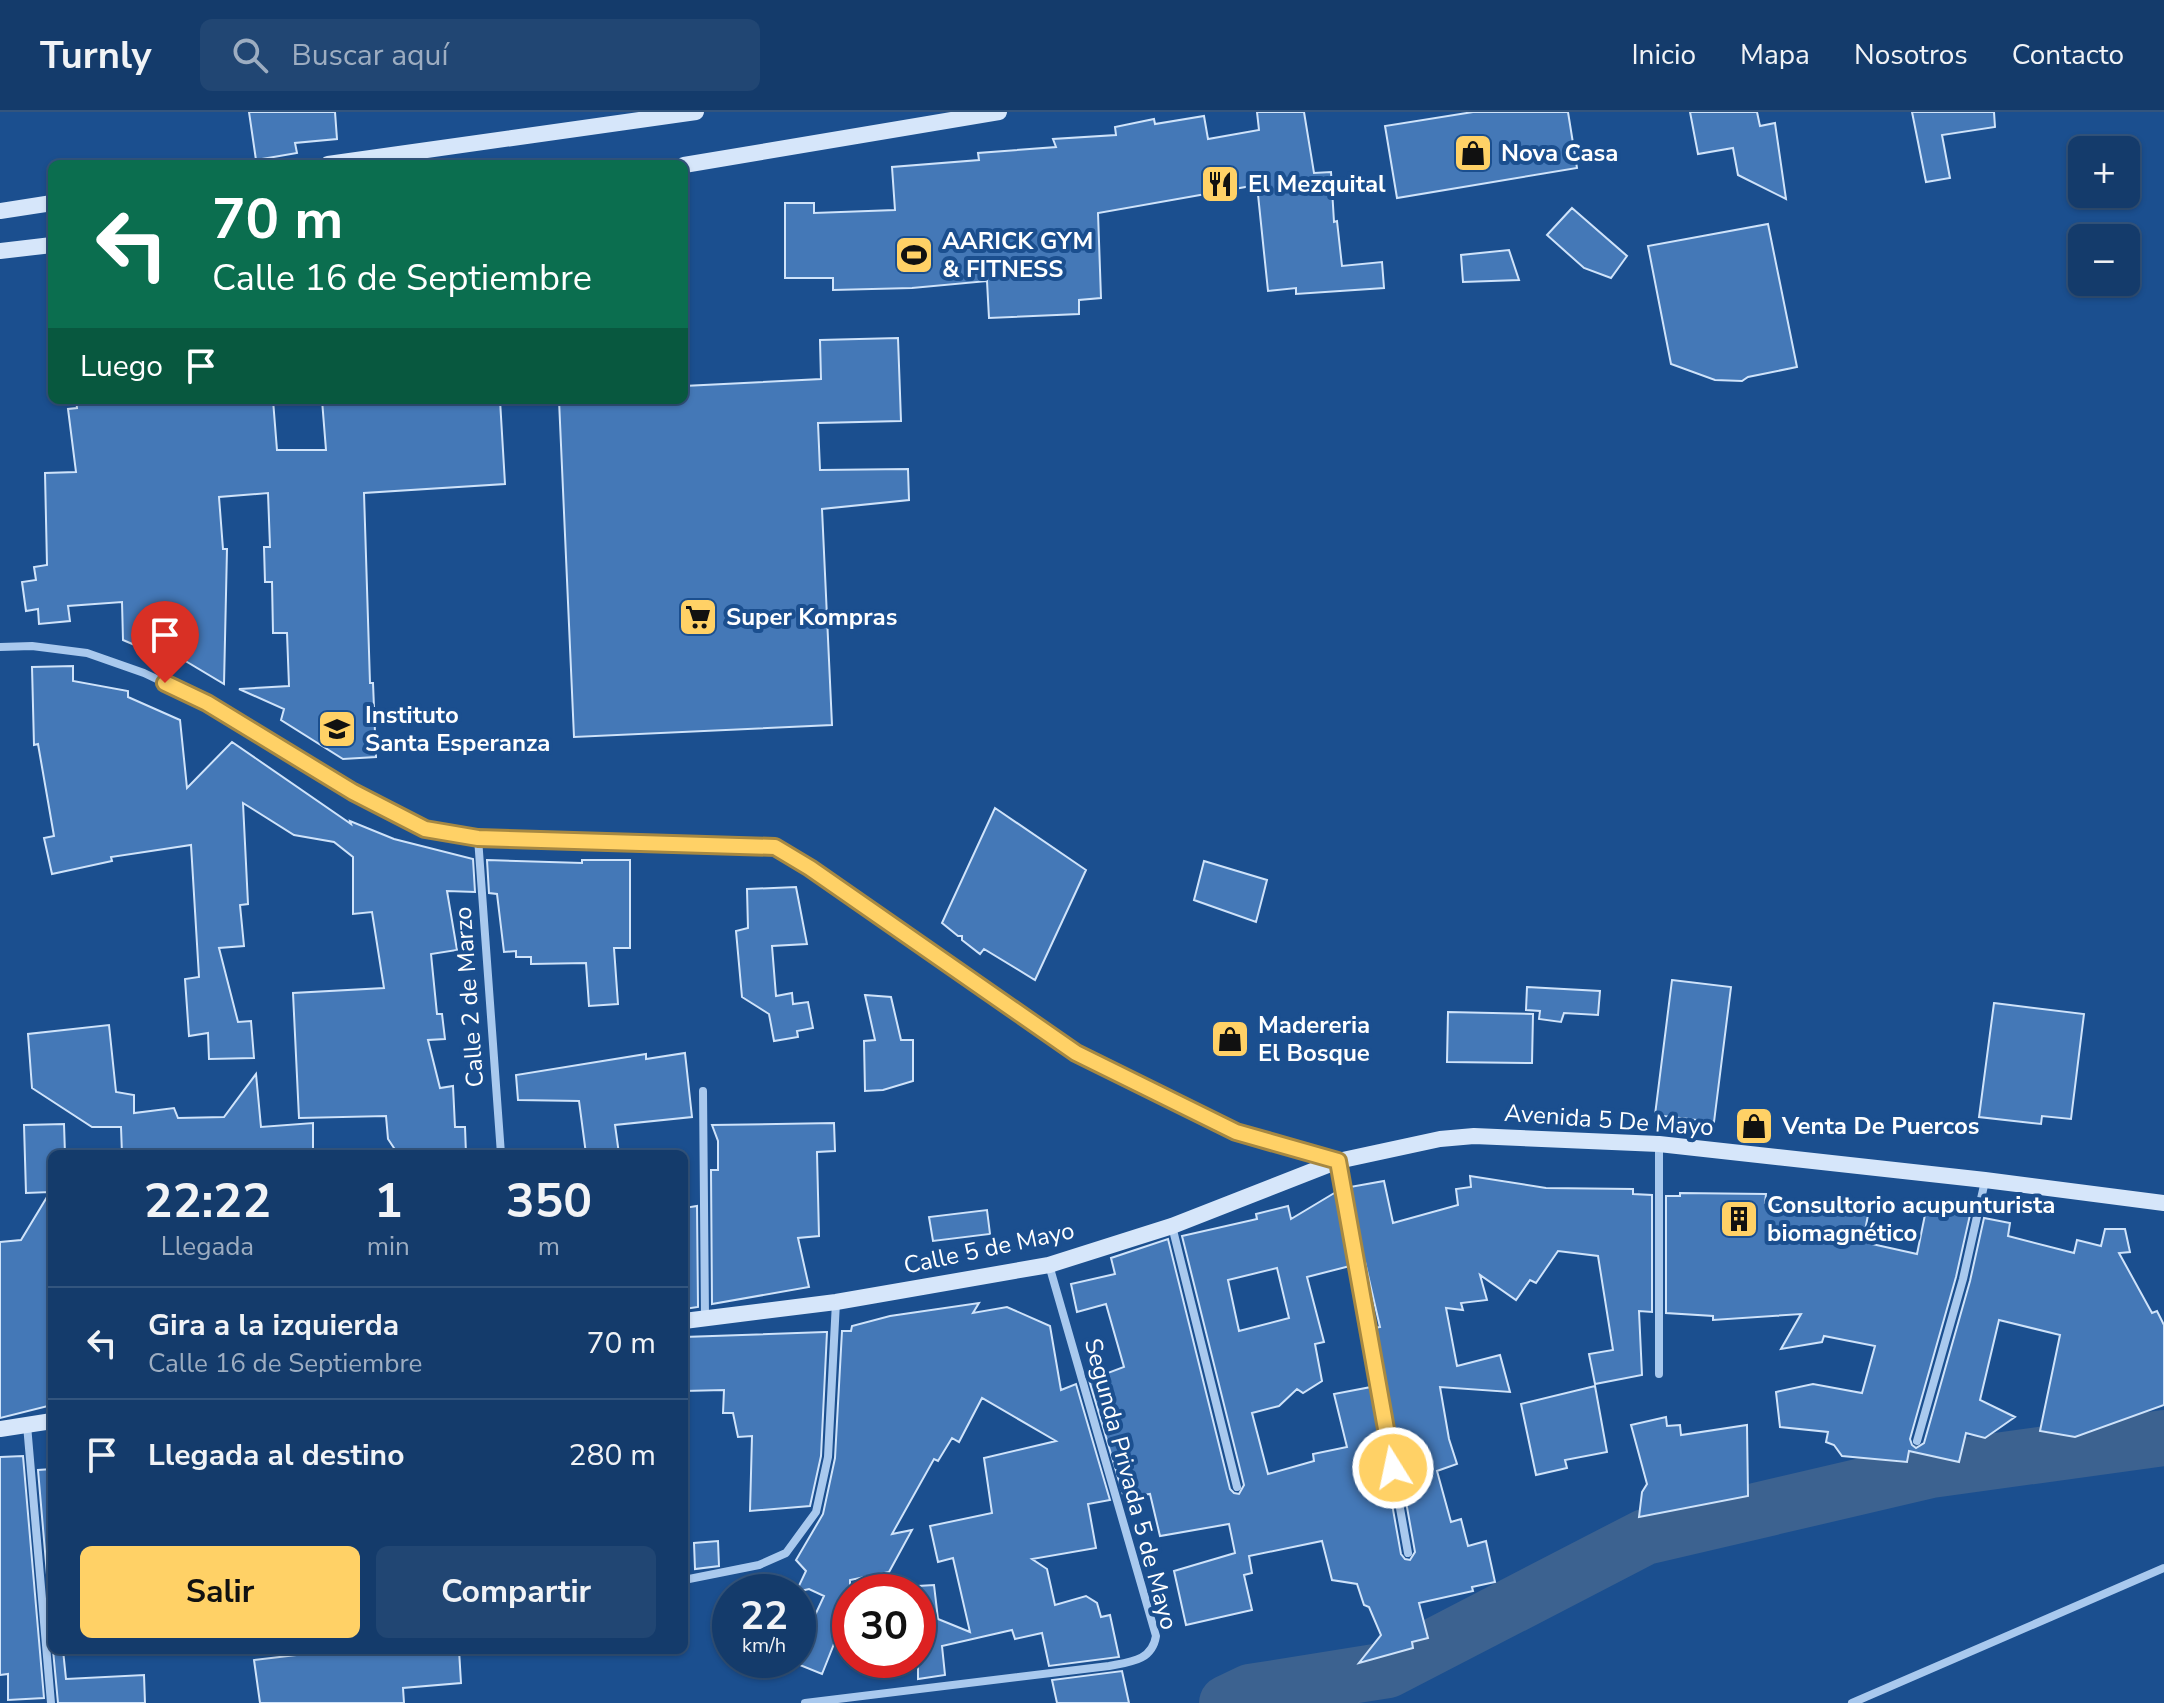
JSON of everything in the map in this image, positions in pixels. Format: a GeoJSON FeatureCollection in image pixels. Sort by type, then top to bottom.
{"type":"FeatureCollection","features":[{"type":"Feature","properties":{"kind":"street"},"geometry":{"type":"LineString","coordinates":[[356,160],[696,112]]}},
{"type":"Feature","properties":{"kind":"street"},"geometry":{"type":"LineString","coordinates":[[688,164],[999,112]]}},
{"type":"Feature","properties":{"kind":"street"},"geometry":{"type":"LineString","coordinates":[[0,211],[48,204]]}},
{"type":"Feature","properties":{"kind":"street"},"geometry":{"type":"LineString","coordinates":[[0,251],[48,245]]}},
{"type":"Feature","properties":{"kind":"street"},"geometry":{"type":"LineString","coordinates":[[0,647],[32,646],[87,653],[144,673],[207,703],[353,792],[425,829],[478,838],[775,847],[810,868],[1076,1053],[1236,1132],[1338,1161],[1408,1553]]}},
{"type":"Feature","properties":{"kind":"street","name":"Calle 2 de Marzo"},"geometry":{"type":"LineString","coordinates":[[478,838],[501,1150]]}},
{"type":"Feature","properties":{"kind":"street"},"geometry":{"type":"LineString","coordinates":[[703,1091],[705,1318]]}},
{"type":"Feature","properties":{"kind":"street","name":"Avenida 5 De Mayo"},"geometry":{"type":"LineString","coordinates":[[1338,1161],[1440,1139],[1474,1136],[1659,1144],[2164,1203]]}},
{"type":"Feature","properties":{"kind":"street"},"geometry":{"type":"LineString","coordinates":[[1659,1144],[1659,1374]]}},
{"type":"Feature","properties":{"kind":"street","name":"Calle 5 de Mayo"},"geometry":{"type":"LineString","coordinates":[[688,1320],[836,1302],[1049,1265],[1172,1226],[1338,1161]]}},
{"type":"Feature","properties":{"kind":"street"},"geometry":{"type":"LineString","coordinates":[[1917,1441],[1963,1279],[1985,1180]]}},
{"type":"Feature","properties":{"kind":"street"},"geometry":{"type":"LineString","coordinates":[[1172,1226],[1237,1487]]}},
{"type":"Feature","properties":{"kind":"street","name":"Segunda Privada 5 de Mayo"},"geometry":{"type":"LineString","coordinates":[[805,1703],[1109,1666],[1144,1657],[1151,1652],[1156,1636],[1049,1265]]}},
{"type":"Feature","properties":{"kind":"street"},"geometry":{"type":"LineString","coordinates":[[688,1579],[759,1565],[786,1553],[816,1512],[828,1457],[836,1302]]}},
{"type":"Feature","properties":{"kind":"street"},"geometry":{"type":"LineString","coordinates":[[0,1429],[48,1422]]}},
{"type":"Feature","properties":{"kind":"street"},"geometry":{"type":"LineString","coordinates":[[27,1425],[51,1703]]}},
{"type":"Feature","properties":{"kind":"street"},"geometry":{"type":"LineString","coordinates":[[1852,1703],[2164,1568]]}},
{"type":"Feature","properties":{"kind":"building"},"geometry":{"type":"Polygon","coordinates":[[[249,112],[335,112],[337,139],[295,143],[297,153],[256,160],[249,112]]]}},
{"type":"Feature","properties":{"kind":"building"},"geometry":{"type":"Polygon","coordinates":[[[1257,112],[1304,112],[1314,173],[1331,172],[1334,222],[1337,221],[1342,266],[1382,262],[1384,288],[1296,294],[1296,288],[1268,291],[1257,185],[1098,213],[1101,298],[1079,300],[1079,314],[989,318],[987,281],[912,288],[833,290],[833,278],[785,278],[785,203],[814,203],[814,213],[895,210],[892,167],[979,160],[978,153],[1056,147],[1053,139],[1116,135],[1115,127],[1154,119],[1155,124],[1204,116],[1208,139],[1259,130],[1257,112]]]}},
{"type":"Feature","properties":{"kind":"building"},"geometry":{"type":"Polygon","coordinates":[[[1473,112],[1568,112],[1577,168],[1397,198],[1385,126],[1473,112]]]}},
{"type":"Feature","properties":{"kind":"building"},"geometry":{"type":"Polygon","coordinates":[[[1690,112],[1757,112],[1760,126],[1775,123],[1786,199],[1738,175],[1733,148],[1698,154],[1690,112]]]}},
{"type":"Feature","properties":{"kind":"building"},"geometry":{"type":"Polygon","coordinates":[[[1912,112],[1994,112],[1995,127],[1942,135],[1950,178],[1926,182],[1912,112]]]}},
{"type":"Feature","properties":{"kind":"building"},"geometry":{"type":"Polygon","coordinates":[[[1572,208],[1627,256],[1611,278],[1584,268],[1547,235],[1572,208]]]}},
{"type":"Feature","properties":{"kind":"building"},"geometry":{"type":"Polygon","coordinates":[[[1768,224],[1797,367],[1742,381],[1715,380],[1671,364],[1648,246],[1768,224]]]}},
{"type":"Feature","properties":{"kind":"building"},"geometry":{"type":"Polygon","coordinates":[[[1509,250],[1519,280],[1463,282],[1461,255],[1509,250]]]}},
{"type":"Feature","properties":{"kind":"building","name":"Super Kompras"},"geometry":{"type":"Polygon","coordinates":[[[898,338],[901,421],[818,423],[820,470],[908,469],[909,500],[822,509],[832,725],[574,737],[559,404],[688,404],[688,386],[821,379],[820,340],[898,338]]]}},
{"type":"Feature","properties":{"kind":"building"},"geometry":{"type":"Polygon","coordinates":[[[76,404],[273,404],[277,450],[326,450],[322,404],[500,404],[505,484],[364,493],[370,683],[373,683],[376,757],[343,759],[281,720],[284,709],[239,689],[289,686],[287,633],[273,633],[272,582],[265,582],[264,547],[270,547],[268,493],[219,497],[223,549],[227,549],[224,684],[172,653],[172,661],[123,640],[122,602],[68,606],[70,621],[39,624],[38,609],[26,611],[22,582],[36,580],[34,567],[47,565],[45,473],[76,472],[68,409],[77,408],[76,404]]]}},
{"type":"Feature","properties":{"kind":"building"},"geometry":{"type":"Polygon","coordinates":[[[73,666],[73,681],[128,691],[128,697],[180,720],[187,788],[232,742],[351,824],[350,821],[394,839],[473,859],[475,892],[447,891],[457,950],[431,954],[437,1014],[442,1014],[445,1039],[428,1040],[440,1088],[453,1086],[455,1127],[465,1127],[466,1150],[395,1150],[388,1139],[386,1116],[299,1118],[293,993],[384,988],[372,912],[353,914],[353,857],[334,842],[294,835],[243,803],[248,904],[240,905],[244,946],[219,948],[238,1022],[251,1021],[254,1058],[209,1059],[208,1033],[189,1036],[185,979],[199,977],[191,845],[111,857],[112,861],[52,874],[44,838],[54,836],[38,744],[34,745],[32,667],[73,666]]]}},
{"type":"Feature","properties":{"kind":"building"},"geometry":{"type":"Polygon","coordinates":[[[995,808],[1086,870],[1035,980],[984,949],[980,954],[962,940],[962,936],[942,923],[995,808]]]}},
{"type":"Feature","properties":{"kind":"building"},"geometry":{"type":"Polygon","coordinates":[[[487,860],[582,863],[582,860],[630,860],[630,948],[614,948],[618,1004],[589,1006],[586,963],[531,964],[531,957],[516,957],[516,951],[504,952],[497,894],[489,893],[487,860]]]}},
{"type":"Feature","properties":{"kind":"building"},"geometry":{"type":"Polygon","coordinates":[[[1204,861],[1267,880],[1256,922],[1194,900],[1204,861]]]}},
{"type":"Feature","properties":{"kind":"building"},"geometry":{"type":"Polygon","coordinates":[[[796,887],[807,944],[772,946],[776,996],[792,993],[793,1004],[808,1002],[813,1028],[797,1031],[798,1037],[774,1041],[769,1014],[742,997],[736,931],[748,928],[747,889],[796,887]]]}},
{"type":"Feature","properties":{"kind":"building"},"geometry":{"type":"Polygon","coordinates":[[[1672,980],[1731,987],[1714,1122],[1655,1115],[1672,980]]]}},
{"type":"Feature","properties":{"kind":"building"},"geometry":{"type":"Polygon","coordinates":[[[1527,987],[1600,991],[1598,1015],[1564,1013],[1561,1022],[1539,1019],[1540,1011],[1526,1010],[1527,987]]]}},
{"type":"Feature","properties":{"kind":"building"},"geometry":{"type":"Polygon","coordinates":[[[865,995],[891,997],[901,1040],[913,1040],[913,1081],[883,1090],[865,1091],[864,1041],[875,1040],[865,995]]]}},
{"type":"Feature","properties":{"kind":"building"},"geometry":{"type":"Polygon","coordinates":[[[1994,1003],[2084,1014],[2071,1119],[2042,1116],[2041,1124],[1979,1117],[1994,1003]]]}},
{"type":"Feature","properties":{"kind":"building"},"geometry":{"type":"Polygon","coordinates":[[[1448,1012],[1533,1014],[1532,1063],[1447,1062],[1448,1012]]]}},
{"type":"Feature","properties":{"kind":"building"},"geometry":{"type":"Polygon","coordinates":[[[109,1025],[116,1092],[134,1095],[134,1113],[174,1108],[178,1118],[224,1117],[256,1074],[261,1127],[313,1123],[313,1150],[122,1150],[121,1127],[92,1127],[32,1088],[28,1034],[109,1025]]]}},
{"type":"Feature","properties":{"kind":"building"},"geometry":{"type":"Polygon","coordinates":[[[685,1053],[692,1117],[615,1125],[618,1150],[585,1150],[579,1101],[518,1100],[516,1075],[646,1054],[646,1059],[685,1053]]]}},
{"type":"Feature","properties":{"kind":"building"},"geometry":{"type":"Polygon","coordinates":[[[834,1123],[835,1151],[817,1152],[819,1236],[798,1238],[809,1287],[712,1304],[711,1170],[718,1170],[718,1141],[712,1125],[834,1123]]]}},
{"type":"Feature","properties":{"kind":"building"},"geometry":{"type":"Polygon","coordinates":[[[64,1124],[65,1150],[48,1150],[48,1192],[26,1193],[24,1125],[64,1124]]]}},
{"type":"Feature","properties":{"kind":"building"},"geometry":{"type":"Polygon","coordinates":[[[1470,1176],[1546,1188],[1633,1189],[1633,1194],[1652,1195],[1652,1312],[1639,1311],[1642,1375],[1595,1384],[1589,1354],[1613,1350],[1598,1256],[1558,1251],[1536,1283],[1530,1280],[1516,1300],[1480,1275],[1487,1300],[1461,1303],[1463,1310],[1446,1308],[1457,1366],[1500,1355],[1510,1392],[1440,1387],[1449,1439],[1457,1464],[1437,1471],[1451,1522],[1461,1519],[1468,1546],[1486,1541],[1495,1582],[1472,1587],[1473,1591],[1419,1603],[1428,1638],[1412,1642],[1413,1648],[1359,1663],[1381,1635],[1369,1607],[1364,1605],[1357,1584],[1332,1580],[1322,1541],[1249,1556],[1252,1573],[1244,1575],[1252,1610],[1186,1625],[1174,1571],[1235,1553],[1229,1524],[1160,1536],[1150,1494],[1124,1498],[1089,1380],[1124,1367],[1106,1304],[1077,1312],[1071,1284],[1115,1274],[1111,1258],[1168,1239],[1230,1489],[1239,1494],[1244,1485],[1182,1236],[1257,1219],[1256,1214],[1288,1206],[1291,1219],[1336,1192],[1350,1266],[1307,1277],[1324,1342],[1315,1344],[1322,1381],[1303,1393],[1297,1389],[1279,1406],[1252,1413],[1268,1474],[1314,1461],[1313,1454],[1347,1447],[1334,1394],[1371,1387],[1401,1554],[1410,1560],[1415,1552],[1375,1328],[1380,1327],[1363,1263],[1350,1187],[1384,1181],[1393,1223],[1458,1205],[1456,1189],[1471,1187],[1470,1176]],[[1277,1268],[1228,1280],[1239,1331],[1289,1318],[1277,1268]]]}},
{"type":"Feature","properties":{"kind":"building"},"geometry":{"type":"Polygon","coordinates":[[[1680,1193],[1766,1194],[1765,1203],[1839,1214],[1842,1199],[1870,1204],[1863,1242],[1917,1254],[1927,1205],[1970,1215],[1956,1277],[1910,1439],[1916,1448],[1924,1443],[1970,1281],[1984,1218],[2010,1223],[2008,1236],[2074,1253],[2077,1240],[2101,1246],[2105,1229],[2125,1229],[2130,1252],[2119,1253],[2152,1313],[2157,1311],[2164,1325],[2164,1405],[2075,1437],[2040,1431],[2060,1335],[1999,1320],[1980,1400],[2015,1417],[1985,1438],[1966,1433],[1959,1462],[1909,1451],[1907,1462],[1842,1456],[1834,1445],[1826,1442],[1828,1432],[1780,1427],[1776,1392],[1813,1384],[1862,1393],[1875,1346],[1824,1336],[1822,1342],[1781,1349],[1801,1314],[1713,1320],[1713,1316],[1666,1313],[1666,1196],[1680,1196],[1680,1193]]]}},
{"type":"Feature","properties":{"kind":"building"},"geometry":{"type":"Polygon","coordinates":[[[48,1195],[48,1406],[0,1418],[0,1242],[21,1240],[48,1195]]]}},
{"type":"Feature","properties":{"kind":"building"},"geometry":{"type":"Polygon","coordinates":[[[697,1206],[698,1307],[688,1308],[688,1207],[697,1206]]]}},
{"type":"Feature","properties":{"kind":"building"},"geometry":{"type":"Polygon","coordinates":[[[987,1210],[990,1234],[933,1241],[929,1217],[987,1210]]]}},
{"type":"Feature","properties":{"kind":"building"},"geometry":{"type":"Polygon","coordinates":[[[979,1303],[973,1313],[1007,1307],[1050,1326],[1061,1390],[1076,1384],[1110,1500],[1088,1504],[1096,1548],[1032,1559],[1047,1569],[1055,1605],[1086,1596],[1097,1603],[1101,1617],[1110,1615],[1119,1657],[1049,1666],[1042,1633],[1015,1639],[1012,1630],[942,1646],[945,1675],[936,1676],[936,1602],[938,1619],[970,1632],[953,1558],[938,1562],[930,1526],[992,1513],[984,1458],[1056,1441],[982,1398],[959,1442],[952,1438],[938,1461],[934,1459],[892,1534],[912,1530],[889,1572],[832,1574],[832,1649],[822,1674],[816,1672],[816,1613],[824,1596],[816,1592],[816,1574],[805,1574],[806,1571],[796,1560],[823,1514],[835,1458],[842,1331],[851,1331],[852,1326],[890,1316],[979,1303]]]}},
{"type":"Feature","properties":{"kind":"building"},"geometry":{"type":"Polygon","coordinates":[[[827,1332],[821,1456],[810,1506],[750,1511],[752,1436],[738,1437],[733,1413],[723,1413],[724,1390],[688,1391],[688,1337],[827,1332]]]}},
{"type":"Feature","properties":{"kind":"building"},"geometry":{"type":"Polygon","coordinates":[[[1595,1386],[1607,1452],[1565,1460],[1567,1468],[1536,1475],[1521,1404],[1595,1386]]]}},
{"type":"Feature","properties":{"kind":"building"},"geometry":{"type":"Polygon","coordinates":[[[1666,1417],[1667,1426],[1680,1425],[1681,1435],[1747,1425],[1748,1496],[1639,1517],[1642,1492],[1647,1484],[1631,1425],[1666,1417]]]}},
{"type":"Feature","properties":{"kind":"building"},"geometry":{"type":"Polygon","coordinates":[[[23,1456],[44,1698],[8,1700],[8,1674],[0,1675],[0,1457],[23,1456]]]}},
{"type":"Feature","properties":{"kind":"building"},"geometry":{"type":"Polygon","coordinates":[[[48,1469],[48,1586],[38,1470],[48,1469]]]}},
{"type":"Feature","properties":{"kind":"building"},"geometry":{"type":"Polygon","coordinates":[[[718,1541],[719,1566],[695,1569],[694,1543],[718,1541]]]}},
{"type":"Feature","properties":{"kind":"building"},"geometry":{"type":"Polygon","coordinates":[[[53,1654],[63,1654],[66,1679],[144,1675],[145,1703],[58,1703],[53,1654]]]}},
{"type":"Feature","properties":{"kind":"building"},"geometry":{"type":"Polygon","coordinates":[[[305,1654],[459,1654],[461,1683],[403,1688],[404,1703],[260,1703],[254,1660],[305,1654]]]}},
{"type":"Feature","properties":{"kind":"building"},"geometry":{"type":"Polygon","coordinates":[[[1122,1671],[1129,1703],[1057,1703],[1052,1680],[1122,1671]]]}},
{"type":"Feature","properties":{"kind":"waterway"},"geometry":{"type":"LineString","coordinates":[[1227,1703],[1250,1692],[1388,1670],[1645,1537],[1931,1470],[2164,1438]]}},
{"type":"Feature","properties":{"kind":"place","name":"Nova Casa"},"geometry":{"type":"Point","coordinates":[1473,153]}},
{"type":"Feature","properties":{"kind":"place","name":"El Mezquital"},"geometry":{"type":"Point","coordinates":[1220,184]}},
{"type":"Feature","properties":{"kind":"place","name":"AARICK GYM & FITNESS"},"geometry":{"type":"Point","coordinates":[914,255]}},
{"type":"Feature","properties":{"kind":"place","name":"Super Kompras"},"geometry":{"type":"Point","coordinates":[698,617]}},
{"type":"Feature","properties":{"kind":"place","name":"Instituto Santa Esperanza"},"geometry":{"type":"Point","coordinates":[337,729]}},
{"type":"Feature","properties":{"kind":"place","name":"Madereria El Bosque"},"geometry":{"type":"Point","coordinates":[1230,1039]}},
{"type":"Feature","properties":{"kind":"place","name":"Venta De Puercos"},"geometry":{"type":"Point","coordinates":[1754,1126]}},
{"type":"Feature","properties":{"kind":"place","name":"Consultorio acupunturista biomagnético"},"geometry":{"type":"Point","coordinates":[1739,1219]}},
{"type":"Feature","properties":{"kind":"route"},"geometry":{"type":"LineString","coordinates":[[165,683],[207,703],[353,792],[425,829],[478,838],[775,847],[810,868],[1076,1053],[1236,1132],[1338,1161],[1393,1468]]}}]}
